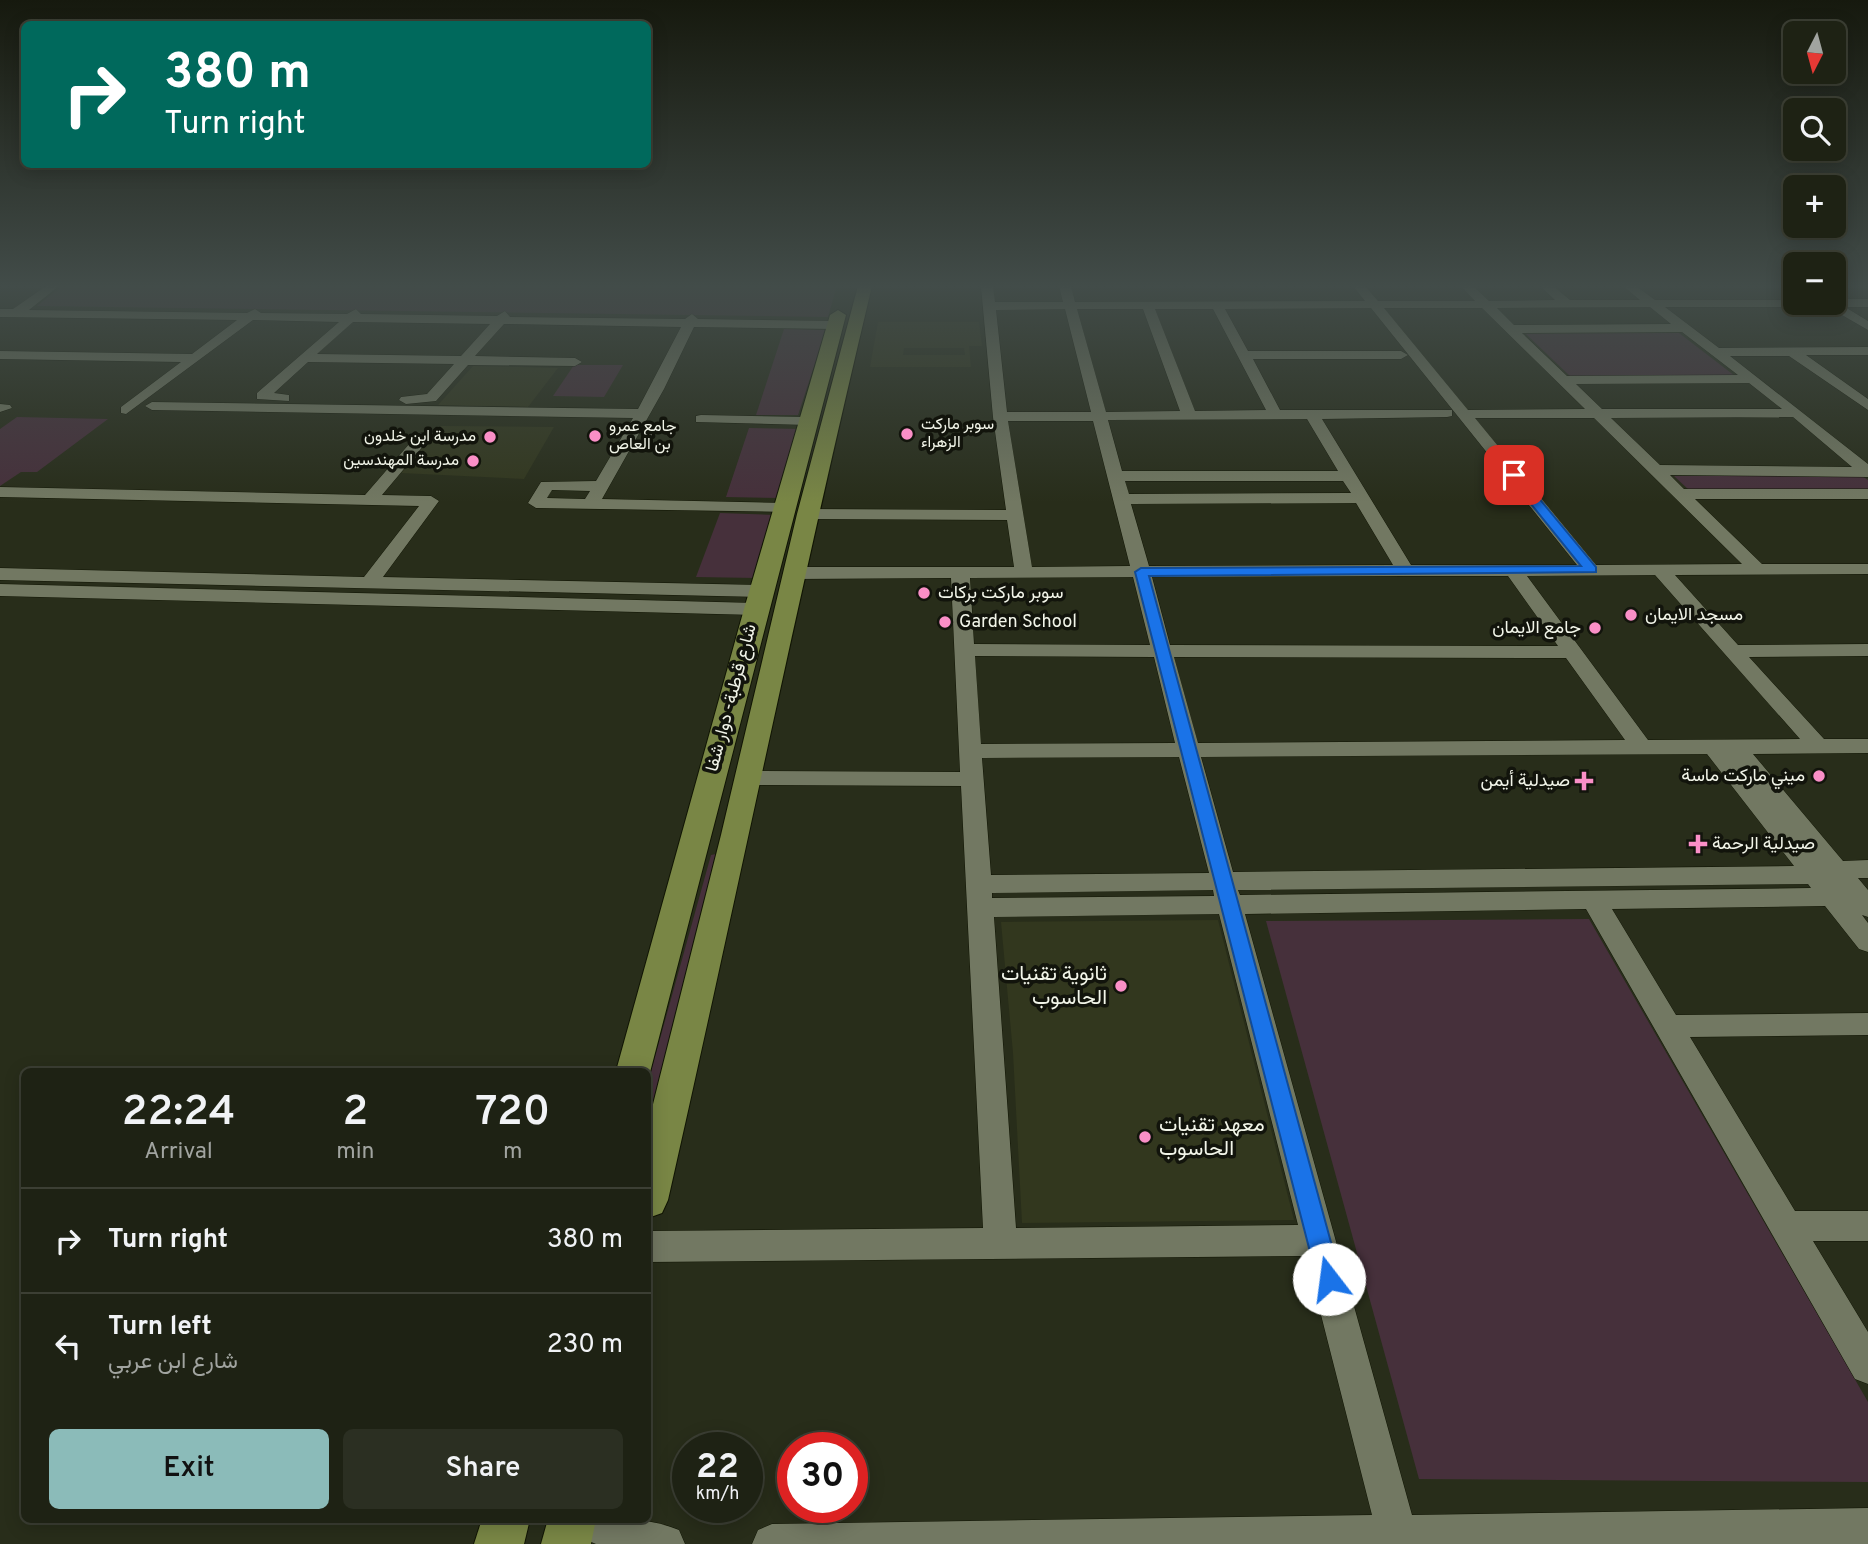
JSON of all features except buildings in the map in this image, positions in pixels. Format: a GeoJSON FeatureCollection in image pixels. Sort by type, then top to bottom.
{"type":"FeatureCollection","features":[{"type":"Feature","properties":{"kind":"main road"},"geometry":{"type":"LineString","coordinates":[[810,457],[808,421],[826,358]]}},
{"type":"Feature","properties":{"kind":"main road"},"geometry":{"type":"LineString","coordinates":[[651,1179],[749,778],[794,573],[797,511],[836,358]]}},
{"type":"Feature","properties":{"kind":"main road","name":"شارع قرطبة- دوار شفا"},"geometry":{"type":"LineString","coordinates":[[635,1068],[759,600],[797,511]]}},
{"type":"Feature","properties":{"kind":"main road"},"geometry":{"type":"LineString","coordinates":[[696,834],[736,835]]}},
{"type":"Feature","properties":{"kind":"main road"},"geometry":{"type":"LineString","coordinates":[[499,1544],[505,1523]]}},
{"type":"Feature","properties":{"kind":"main road"},"geometry":{"type":"LineString","coordinates":[[566,1544],[571,1523]]}},
{"type":"Feature","properties":{"kind":"street"},"geometry":{"type":"LineString","coordinates":[[126,410],[195,358]]}},
{"type":"Feature","properties":{"kind":"street"},"geometry":{"type":"LineString","coordinates":[[289,398],[262,396],[305,358]]}},
{"type":"Feature","properties":{"kind":"street"},"geometry":{"type":"LineString","coordinates":[[309,358],[575,362]]}},
{"type":"Feature","properties":{"kind":"street"},"geometry":{"type":"LineString","coordinates":[[591,504],[671,358]]}},
{"type":"Feature","properties":{"kind":"street"},"geometry":{"type":"LineString","coordinates":[[995,358],[1000,417],[1024,573]]}},
{"type":"Feature","properties":{"kind":"street"},"geometry":{"type":"LineString","coordinates":[[1084,358],[1397,1535]]}},
{"type":"Feature","properties":{"kind":"street"},"geometry":{"type":"LineString","coordinates":[[1172,358],[1188,414]]}},
{"type":"Feature","properties":{"kind":"street"},"geometry":{"type":"LineString","coordinates":[[1245,358],[1275,414]]}},
{"type":"Feature","properties":{"kind":"street"},"geometry":{"type":"LineString","coordinates":[[1403,358],[1447,414],[1490,456],[1591,570]]}},
{"type":"Feature","properties":{"kind":"street"},"geometry":{"type":"LineString","coordinates":[[1415,358],[1464,414],[1490,456],[1572,570]]}},
{"type":"Feature","properties":{"kind":"street"},"geometry":{"type":"LineString","coordinates":[[1542,358],[1757,569]]}},
{"type":"Feature","properties":{"kind":"street"},"geometry":{"type":"LineString","coordinates":[[1724,358],[1797,413],[1868,472]]}},
{"type":"Feature","properties":{"kind":"street"},"geometry":{"type":"LineString","coordinates":[[1801,358],[1868,406]]}},
{"type":"Feature","properties":{"kind":"street"},"geometry":{"type":"LineString","coordinates":[[395,400],[431,398],[465,360]]}},
{"type":"Feature","properties":{"kind":"street"},"geometry":{"type":"LineString","coordinates":[[1564,380],[1753,379]]}},
{"type":"Feature","properties":{"kind":"street"},"geometry":{"type":"LineString","coordinates":[[152,406],[642,414]]}},
{"type":"Feature","properties":{"kind":"street"},"geometry":{"type":"LineString","coordinates":[[1464,414],[1797,413]]}},
{"type":"Feature","properties":{"kind":"street"},"geometry":{"type":"LineString","coordinates":[[1312,414],[1405,571]]}},
{"type":"Feature","properties":{"kind":"street"},"geometry":{"type":"LineString","coordinates":[[1000,417],[1447,414]]}},
{"type":"Feature","properties":{"kind":"street"},"geometry":{"type":"LineString","coordinates":[[701,419],[808,421]]}},
{"type":"Feature","properties":{"kind":"street"},"geometry":{"type":"LineString","coordinates":[[370,499],[422,438]]}},
{"type":"Feature","properties":{"kind":"street"},"geometry":{"type":"LineString","coordinates":[[1656,470],[1868,472]]}},
{"type":"Feature","properties":{"kind":"street"},"geometry":{"type":"LineString","coordinates":[[1116,476],[1349,476]]}},
{"type":"Feature","properties":{"kind":"street"},"geometry":{"type":"LineString","coordinates":[[601,486],[547,485],[536,503],[1016,515]]}},
{"type":"Feature","properties":{"kind":"street"},"geometry":{"type":"LineString","coordinates":[[0,492],[431,501],[369,583]]}},
{"type":"Feature","properties":{"kind":"street"},"geometry":{"type":"LineString","coordinates":[[1680,494],[1868,494]]}},
{"type":"Feature","properties":{"kind":"street"},"geometry":{"type":"LineString","coordinates":[[1122,499],[1361,498]]}},
{"type":"Feature","properties":{"kind":"street"},"geometry":{"type":"LineString","coordinates":[[1659,569],[1818,746]]}},
{"type":"Feature","properties":{"kind":"street"},"geometry":{"type":"LineString","coordinates":[[794,573],[1868,569]]}},
{"type":"Feature","properties":{"kind":"street"},"geometry":{"type":"LineString","coordinates":[[1513,570],[1641,747]]}},
{"type":"Feature","properties":{"kind":"street"},"geometry":{"type":"LineString","coordinates":[[960,573],[1000,1244]]}},
{"type":"Feature","properties":{"kind":"street"},"geometry":{"type":"LineString","coordinates":[[0,574],[369,583],[759,600]]}},
{"type":"Feature","properties":{"kind":"street"},"geometry":{"type":"LineString","coordinates":[[89,593],[107,577]]}},
{"type":"Feature","properties":{"kind":"street"},"geometry":{"type":"LineString","coordinates":[[0,590],[759,600]]}},
{"type":"Feature","properties":{"kind":"street"},"geometry":{"type":"LineString","coordinates":[[964,650],[1572,652]]}},
{"type":"Feature","properties":{"kind":"street"},"geometry":{"type":"LineString","coordinates":[[1732,651],[1868,650]]}},
{"type":"Feature","properties":{"kind":"street"},"geometry":{"type":"LineString","coordinates":[[970,751],[1868,746]]}},
{"type":"Feature","properties":{"kind":"street"},"geometry":{"type":"LineString","coordinates":[[1725,747],[1826,872],[1868,908]]}},
{"type":"Feature","properties":{"kind":"street"},"geometry":{"type":"LineString","coordinates":[[749,778],[972,779]]}},
{"type":"Feature","properties":{"kind":"street"},"geometry":{"type":"LineString","coordinates":[[979,896],[1226,893],[1868,869]]}},
{"type":"Feature","properties":{"kind":"street"},"geometry":{"type":"LineString","coordinates":[[1826,872],[1832,897],[1868,942]]}},
{"type":"Feature","properties":{"kind":"street"},"geometry":{"type":"LineString","coordinates":[[1226,893],[1593,898],[1832,897]]}},
{"type":"Feature","properties":{"kind":"street"},"geometry":{"type":"LineString","coordinates":[[1593,898],[1868,1366]]}},
{"type":"Feature","properties":{"kind":"street"},"geometry":{"type":"LineString","coordinates":[[1668,1026],[1868,1024]]}},
{"type":"Feature","properties":{"kind":"street"},"geometry":{"type":"LineString","coordinates":[[1786,1226],[1868,1226]]}},
{"type":"Feature","properties":{"kind":"street"},"geometry":{"type":"LineString","coordinates":[[651,1247],[1319,1240]]}},
{"type":"Feature","properties":{"kind":"street"},"geometry":{"type":"LineString","coordinates":[[593,1523],[631,1539],[665,1544]]}},
{"type":"Feature","properties":{"kind":"street"},"geometry":{"type":"LineString","coordinates":[[772,1544],[1868,1528]]}},
{"type":"Feature","properties":{"kind":"shaded area"},"geometry":{"type":"Polygon","coordinates":[[[775,358],[817,358],[798,415],[756,415],[775,358]]]}},
{"type":"Feature","properties":{"kind":"shaded area"},"geometry":{"type":"Polygon","coordinates":[[[872,358],[970,358],[971,367],[870,367],[872,358]]]}},
{"type":"Feature","properties":{"kind":"shaded area"},"geometry":{"type":"Polygon","coordinates":[[[1551,358],[1712,358],[1735,376],[1571,377],[1551,358]]]}},
{"type":"Feature","properties":{"kind":"shaded area"},"geometry":{"type":"Polygon","coordinates":[[[574,365],[623,365],[604,397],[553,396],[574,365]]]}},
{"type":"Feature","properties":{"kind":"shaded area"},"geometry":{"type":"Polygon","coordinates":[[[473,366],[558,368],[528,407],[438,405],[473,366]]]}},
{"type":"Feature","properties":{"kind":"shaded area"},"geometry":{"type":"Polygon","coordinates":[[[17,417],[108,419],[37,472],[21,472],[0,486],[0,429],[17,417]]]}},
{"type":"Feature","properties":{"kind":"shaded area"},"geometry":{"type":"Polygon","coordinates":[[[441,426],[554,427],[524,479],[401,473],[441,426]]]}},
{"type":"Feature","properties":{"kind":"shaded area"},"geometry":{"type":"Polygon","coordinates":[[[749,428],[801,429],[782,498],[726,497],[749,428]]]}},
{"type":"Feature","properties":{"kind":"shaded area"},"geometry":{"type":"Polygon","coordinates":[[[1674,476],[1862,476],[1868,480],[1868,491],[1690,491],[1674,476]]]}},
{"type":"Feature","properties":{"kind":"shaded area"},"geometry":{"type":"Polygon","coordinates":[[[720,513],[775,515],[756,578],[696,577],[720,513]]]}},
{"type":"Feature","properties":{"kind":"shaded area"},"geometry":{"type":"Polygon","coordinates":[[[721,853],[724,856],[651,1130],[651,1071],[711,855],[721,853]]]}},
{"type":"Feature","properties":{"kind":"shaded area"},"geometry":{"type":"Polygon","coordinates":[[[1589,919],[1868,1402],[1868,1482],[1419,1479],[1266,921],[1589,919]]]}},
{"type":"Feature","properties":{"kind":"shaded area"},"geometry":{"type":"Polygon","coordinates":[[[1218,920],[1294,1220],[1022,1223],[1013,1053],[1001,922],[1218,920]]]}},
{"type":"Feature","properties":{"kind":"place","name":"سوبر ماركت الزهراء"},"geometry":{"type":"Point","coordinates":[907,434]}},
{"type":"Feature","properties":{"kind":"place","name":"جامع عمرو بن العاص"},"geometry":{"type":"Point","coordinates":[595,436]}},
{"type":"Feature","properties":{"kind":"place","name":"مدرسة ابن خلدون"},"geometry":{"type":"Point","coordinates":[490,437]}},
{"type":"Feature","properties":{"kind":"place","name":"مدرسة المهندسين"},"geometry":{"type":"Point","coordinates":[473,461]}},
{"type":"Feature","properties":{"kind":"place","name":"سوبر ماركت بركات"},"geometry":{"type":"Point","coordinates":[924,593]}},
{"type":"Feature","properties":{"kind":"place","name":"مسجد الايمان"},"geometry":{"type":"Point","coordinates":[1631,615]}},
{"type":"Feature","properties":{"kind":"place","name":"Garden School"},"geometry":{"type":"Point","coordinates":[945,622]}},
{"type":"Feature","properties":{"kind":"place","name":"جامع الايمان"},"geometry":{"type":"Point","coordinates":[1595,628]}},
{"type":"Feature","properties":{"kind":"place","name":"ميني ماركت ماسة"},"geometry":{"type":"Point","coordinates":[1819,776]}},
{"type":"Feature","properties":{"kind":"place","name":"صيدلية أيمن"},"geometry":{"type":"Point","coordinates":[1584,781]}},
{"type":"Feature","properties":{"kind":"place","name":"صيدلية الرحمة"},"geometry":{"type":"Point","coordinates":[1698,844]}},
{"type":"Feature","properties":{"kind":"place","name":"ثانوية تقنيات الحاسوب"},"geometry":{"type":"Point","coordinates":[1121,986]}},
{"type":"Feature","properties":{"kind":"place","name":"معهد تقنيات الحاسوب"},"geometry":{"type":"Point","coordinates":[1145,1137]}},
{"type":"Feature","properties":{"kind":"route"},"geometry":{"type":"LineString","coordinates":[[1329,1279],[1141,572],[1591,570],[1514,475]]}}]}
